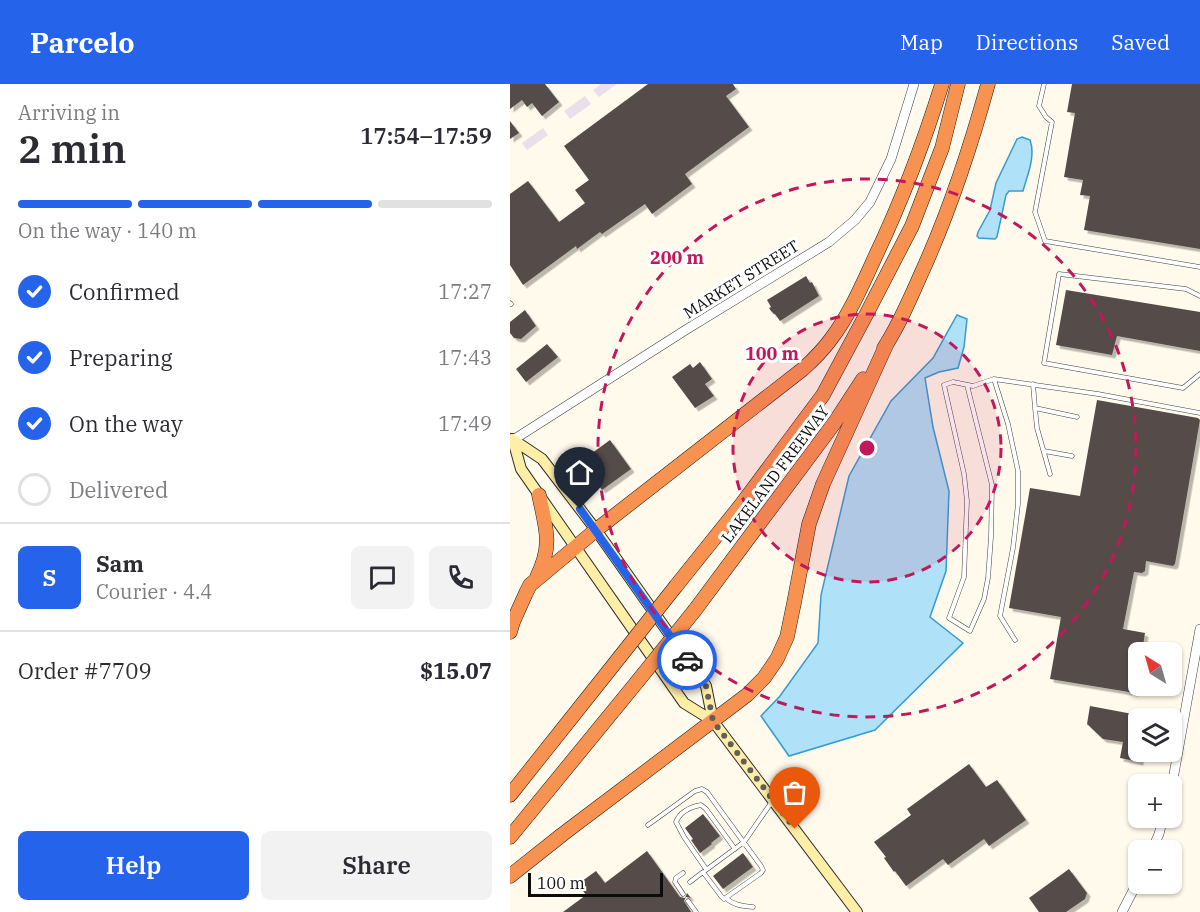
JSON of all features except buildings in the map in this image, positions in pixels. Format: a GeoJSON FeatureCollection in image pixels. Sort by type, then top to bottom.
{"type":"FeatureCollection","features":[{"type":"Feature","properties":{"kind":"highway"},"geometry":{"type":"LineString","coordinates":[[536,580],[803,369],[831,339],[856,297],[894,217],[942,84]]}},
{"type":"Feature","properties":{"kind":"highway","name":"LAKELAND FREEWAY"},"geometry":{"type":"LineString","coordinates":[[510,795],[741,505],[823,395],[912,226],[942,148],[958,84]]}},
{"type":"Feature","properties":{"kind":"highway","name":"LAKELAND FREEWAY"},"geometry":{"type":"LineString","coordinates":[[510,837],[695,610],[835,422],[888,341],[933,249],[960,178],[988,84]]}},
{"type":"Feature","properties":{"kind":"highway"},"geometry":{"type":"LineString","coordinates":[[510,876],[747,695],[764,678],[777,659],[787,637],[809,524],[823,484],[888,341]]}},
{"type":"Feature","properties":{"kind":"highway"},"geometry":{"type":"LineString","coordinates":[[510,632],[526,593],[536,580],[544,562],[547,546],[539,495]]}},
{"type":"Feature","properties":{"kind":"main road"},"geometry":{"type":"LineString","coordinates":[[511,438],[520,469],[684,703],[713,721],[857,912]]}},
{"type":"Feature","properties":{"kind":"main road"},"geometry":{"type":"LineString","coordinates":[[511,438],[542,459],[596,531],[706,686],[713,721]]}},
{"type":"Feature","properties":{"kind":"street","name":"MARKET STREET"},"geometry":{"type":"LineString","coordinates":[[511,438],[829,242],[855,220],[870,202],[891,159],[914,84]]}},
{"type":"Feature","properties":{"kind":"street"},"geometry":{"type":"LineString","coordinates":[[1174,774],[1200,628]]}},
{"type":"Feature","properties":{"kind":"street"},"geometry":{"type":"LineString","coordinates":[[1122,912],[1131,894]]}},
{"type":"Feature","properties":{"kind":"lane"},"geometry":{"type":"LineString","coordinates":[[1044,84],[1039,106],[1052,122],[1035,212],[1045,241],[1200,267]]}},
{"type":"Feature","properties":{"kind":"lane"},"geometry":{"type":"LineString","coordinates":[[1200,296],[1186,289],[1059,274],[1044,363],[1183,388],[1200,374]]}},
{"type":"Feature","properties":{"kind":"lane"},"geometry":{"type":"LineString","coordinates":[[994,378],[1008,424],[1018,471],[1016,526],[1000,616],[1015,640]]}},
{"type":"Feature","properties":{"kind":"lane"},"geometry":{"type":"LineString","coordinates":[[967,385],[992,484],[988,578],[984,599],[970,631],[949,618],[964,577],[967,501],[964,474],[944,385],[953,382],[973,386],[994,378],[1200,413]]}},
{"type":"Feature","properties":{"kind":"lane"},"geometry":{"type":"LineString","coordinates":[[1033,384],[1037,428],[1050,474]]}},
{"type":"Feature","properties":{"kind":"lane"},"geometry":{"type":"LineString","coordinates":[[1035,408],[1077,417]]}},
{"type":"Feature","properties":{"kind":"lane"},"geometry":{"type":"LineString","coordinates":[[1044,451],[1072,456]]}},
{"type":"Feature","properties":{"kind":"lane"},"geometry":{"type":"LineString","coordinates":[[648,825],[695,791],[702,789],[709,795],[763,870],[726,898]]}},
{"type":"Feature","properties":{"kind":"lane"},"geometry":{"type":"LineString","coordinates":[[690,882],[744,842],[773,800]]}},
{"type":"Feature","properties":{"kind":"lane"},"geometry":{"type":"LineString","coordinates":[[735,849],[701,805],[690,807],[678,817],[676,822],[684,837],[721,896],[741,906],[753,907]]}},
{"type":"Feature","properties":{"kind":"lane"},"geometry":{"type":"LineString","coordinates":[[683,873],[676,878],[675,882],[683,894]]}},
{"type":"Feature","properties":{"kind":"lane"},"geometry":{"type":"LineString","coordinates":[[688,901],[696,912]]}},
{"type":"Feature","properties":{"kind":"shaded area"},"geometry":{"type":"Polygon","coordinates":[[[601,84],[617,84],[599,97],[593,90],[601,84]]]}},
{"type":"Feature","properties":{"kind":"shaded area"},"geometry":{"type":"Polygon","coordinates":[[[585,96],[591,104],[570,119],[564,111],[585,96]]]}},
{"type":"Feature","properties":{"kind":"shaded area"},"geometry":{"type":"Polygon","coordinates":[[[543,128],[548,135],[527,150],[522,143],[543,128]]]}},
{"type":"Feature","properties":{"kind":"water"},"geometry":{"type":"Polygon","coordinates":[[[1022,137],[1030,140],[1032,146],[1030,166],[1023,191],[1009,191],[1006,195],[997,237],[995,239],[979,238],[978,232],[990,210],[996,183],[1017,139],[1022,137]]]}},
{"type":"Feature","properties":{"kind":"water"},"geometry":{"type":"Polygon","coordinates":[[[957,315],[967,319],[964,347],[958,368],[925,378],[933,427],[949,491],[946,571],[930,617],[963,643],[875,730],[789,756],[761,716],[780,696],[818,643],[821,595],[849,476],[891,401],[933,358],[957,315]]]}},
{"type":"Feature","properties":{"kind":"way so far"},"geometry":{"type":"LineString","coordinates":[[687,660],[706,686],[713,721],[795,829]]}},
{"type":"Feature","properties":{"kind":"route"},"geometry":{"type":"LineString","coordinates":[[580,509],[687,660]]}}]}
